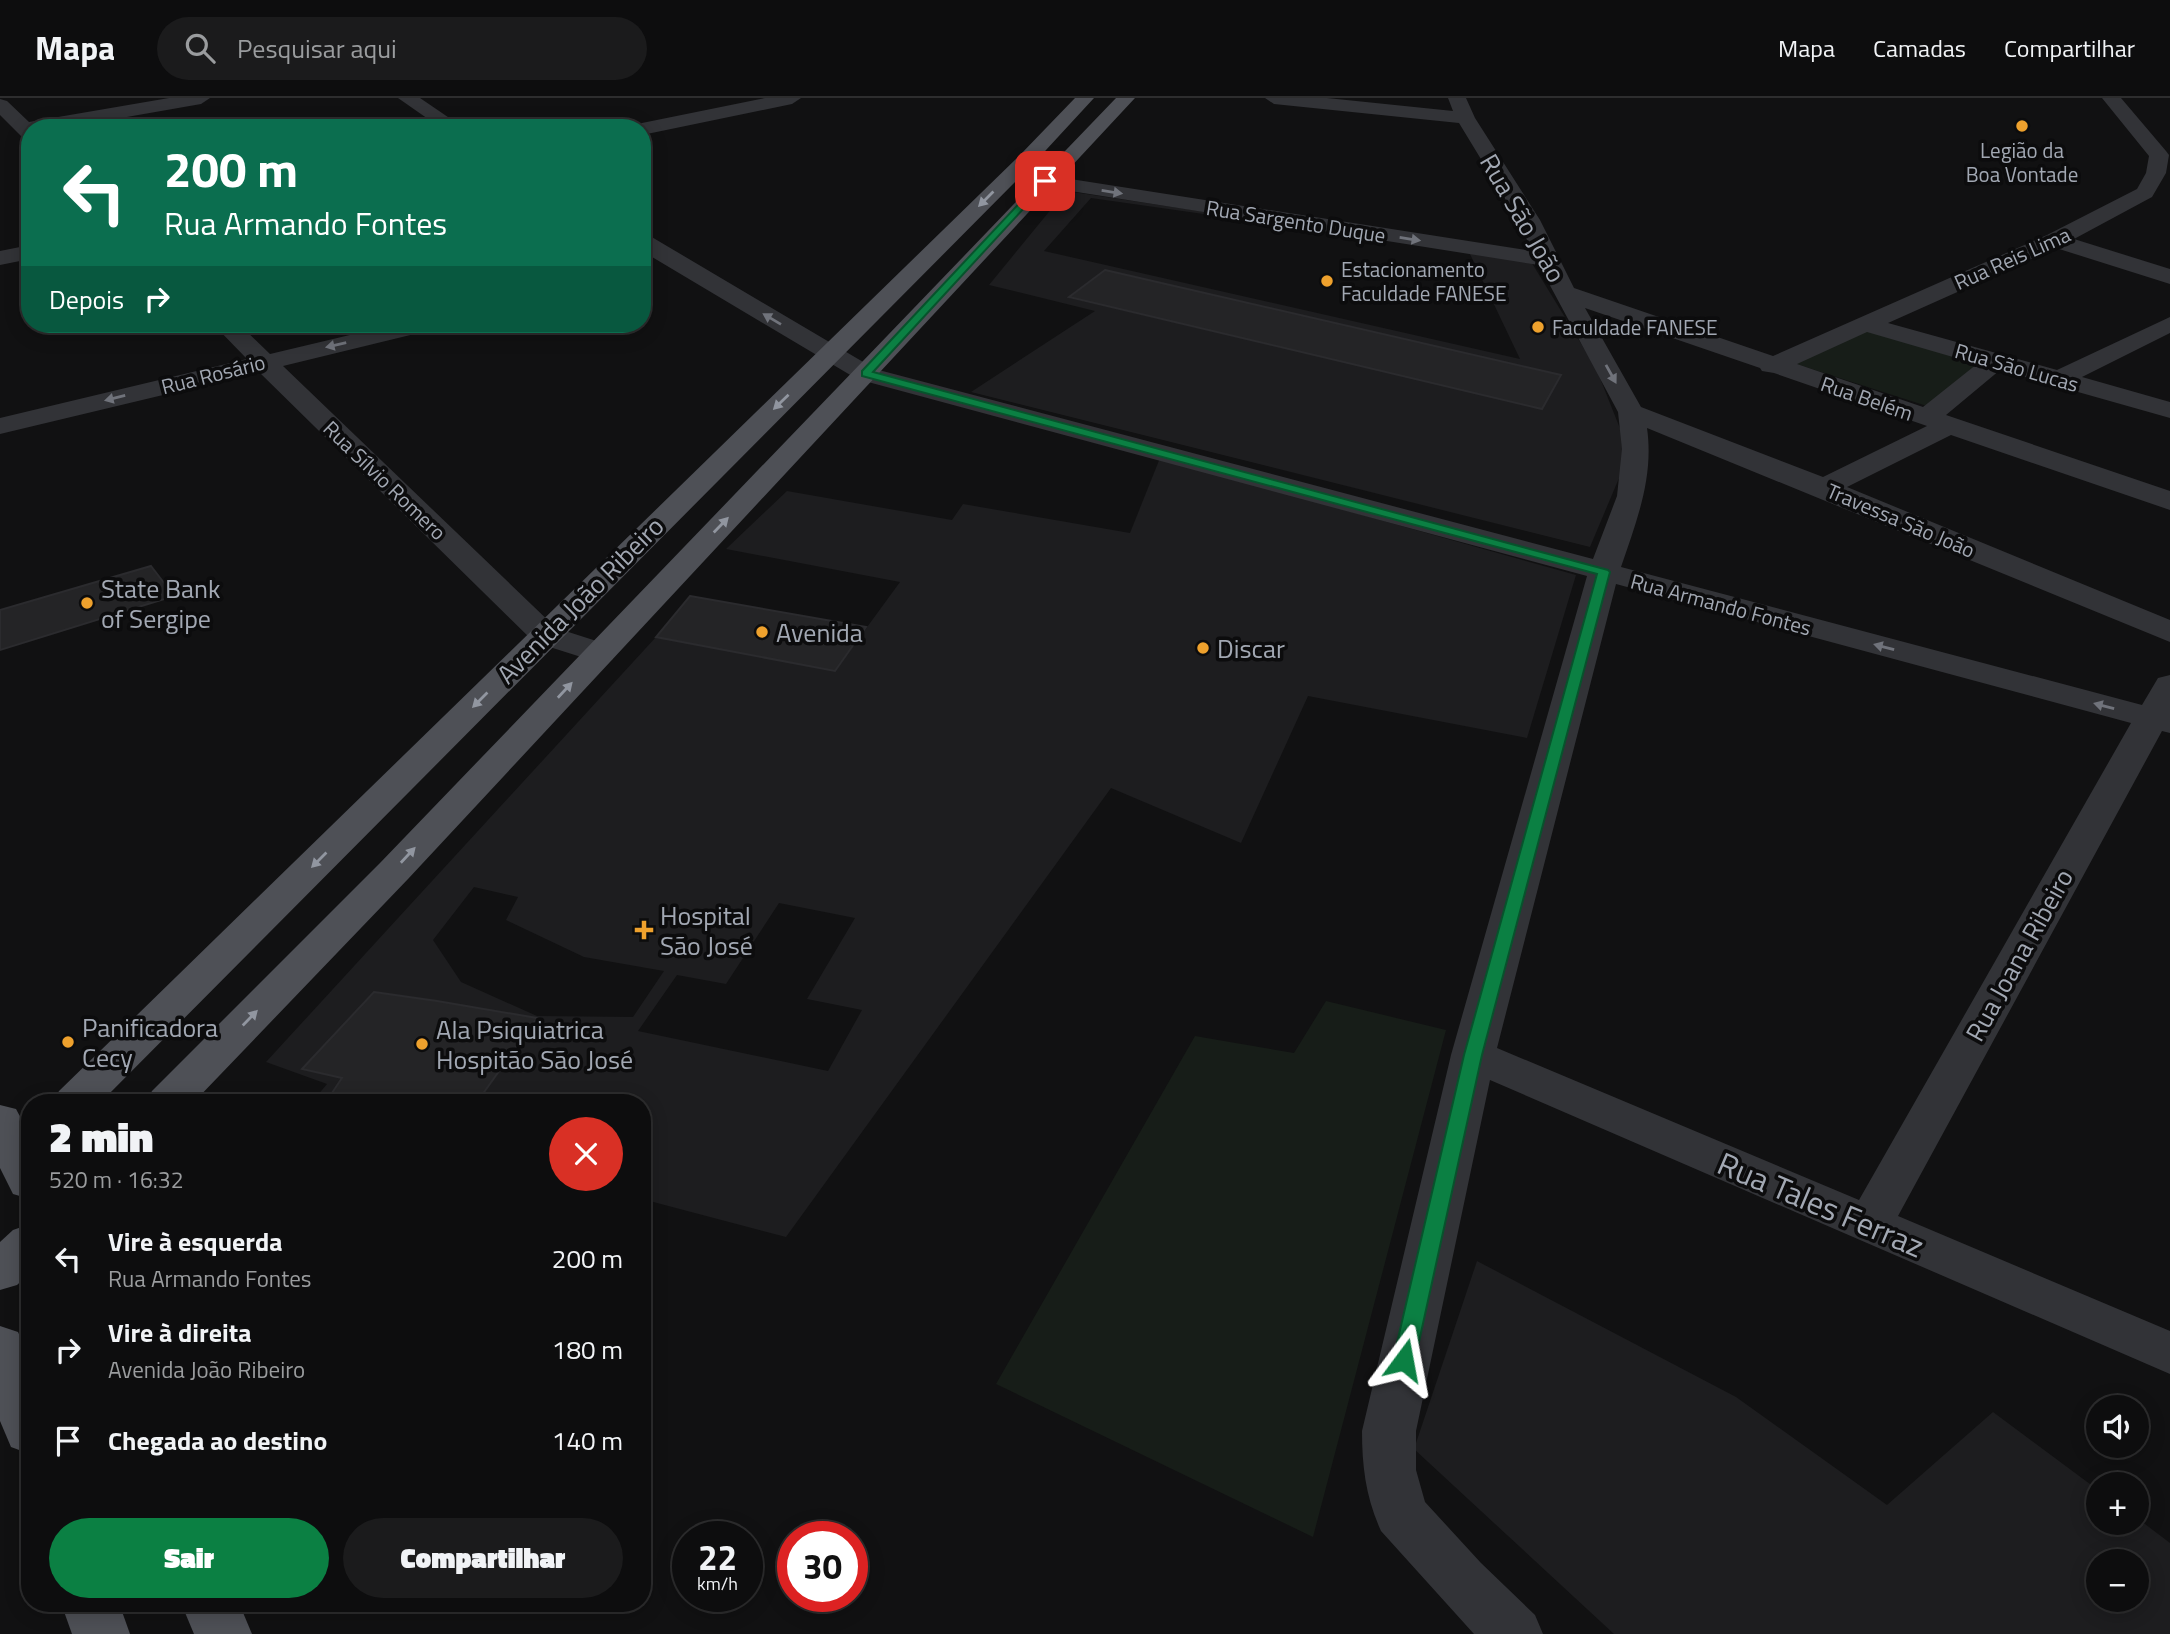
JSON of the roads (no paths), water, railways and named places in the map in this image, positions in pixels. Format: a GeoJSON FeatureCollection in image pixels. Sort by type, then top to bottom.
{"type":"FeatureCollection","features":[{"type":"Feature","properties":{"kind":"main road","name":"Avenida João Ribeiro"},"geometry":{"type":"LineString","coordinates":[[83,1094],[1085,98]]}},
{"type":"Feature","properties":{"kind":"main road","name":"Avenida João Ribeiro"},"geometry":{"type":"LineString","coordinates":[[176,1094],[394,871],[1126,98]]}},
{"type":"Feature","properties":{"kind":"main road"},"geometry":{"type":"LineString","coordinates":[[0,1271],[21,1251]]}},
{"type":"Feature","properties":{"kind":"main road"},"geometry":{"type":"LineString","coordinates":[[0,1347],[21,1406]]}},
{"type":"Feature","properties":{"kind":"main road"},"geometry":{"type":"LineString","coordinates":[[93,1612],[101,1634]]}},
{"type":"Feature","properties":{"kind":"main road"},"geometry":{"type":"LineString","coordinates":[[214,1612],[223,1634]]}},
{"type":"Feature","properties":{"kind":"street"},"geometry":{"type":"LineString","coordinates":[[87,119],[201,98]]}},
{"type":"Feature","properties":{"kind":"street"},"geometry":{"type":"LineString","coordinates":[[407,98],[441,119]]}},
{"type":"Feature","properties":{"kind":"street"},"geometry":{"type":"LineString","coordinates":[[651,127],[792,98]]}},
{"type":"Feature","properties":{"kind":"street"},"geometry":{"type":"LineString","coordinates":[[1274,98],[1465,118]]}},
{"type":"Feature","properties":{"kind":"street","name":"Rua São João"},"geometry":{"type":"LineString","coordinates":[[1457,98],[1465,118],[1529,220],[1547,260],[1631,412],[1636,449],[1631,496],[1604,572],[1473,1055],[1390,1431],[1389,1469],[1401,1514],[1461,1581],[1514,1634]]}},
{"type":"Feature","properties":{"kind":"street"},"geometry":{"type":"LineString","coordinates":[[2110,98],[2165,156],[2145,193],[2170,201]]}},
{"type":"Feature","properties":{"kind":"street"},"geometry":{"type":"LineString","coordinates":[[0,105],[21,124]]}},
{"type":"Feature","properties":{"kind":"street"},"geometry":{"type":"LineString","coordinates":[[0,133],[21,131]]}},
{"type":"Feature","properties":{"kind":"street","name":"Rua Sargento Duque"},"geometry":{"type":"LineString","coordinates":[[1045,181],[1547,260]]}},
{"type":"Feature","properties":{"kind":"street","name":"Rua Reis Lima"},"geometry":{"type":"LineString","coordinates":[[1771,366],[2055,240],[2145,193]]}},
{"type":"Feature","properties":{"kind":"street"},"geometry":{"type":"LineString","coordinates":[[2055,240],[2170,277]]}},
{"type":"Feature","properties":{"kind":"street","name":"Rua Armando Fontes"},"geometry":{"type":"LineString","coordinates":[[651,247],[866,374],[1604,572],[2164,709]]}},
{"type":"Feature","properties":{"kind":"street"},"geometry":{"type":"LineString","coordinates":[[0,258],[21,254]]}},
{"type":"Feature","properties":{"kind":"street"},"geometry":{"type":"LineString","coordinates":[[655,271],[681,265]]}},
{"type":"Feature","properties":{"kind":"street","name":"Rua Belém"},"geometry":{"type":"LineString","coordinates":[[1566,293],[1771,366],[2170,501]]}},
{"type":"Feature","properties":{"kind":"street","name":"Rua São Lucas"},"geometry":{"type":"LineString","coordinates":[[1864,324],[2170,410]]}},
{"type":"Feature","properties":{"kind":"street"},"geometry":{"type":"LineString","coordinates":[[2059,379],[2170,324]]}},
{"type":"Feature","properties":{"kind":"street","name":"Rua Sílvio Romero"},"geometry":{"type":"LineString","coordinates":[[234,333],[545,635]]}},
{"type":"Feature","properties":{"kind":"street","name":"Rua Rosário"},"geometry":{"type":"LineString","coordinates":[[0,426],[388,333]]}},
{"type":"Feature","properties":{"kind":"street"},"geometry":{"type":"LineString","coordinates":[[1824,488],[1937,422],[1996,361]]}},
{"type":"Feature","properties":{"kind":"street","name":"Travessa São João"},"geometry":{"type":"LineString","coordinates":[[1631,412],[1824,488],[2170,632]]}},
{"type":"Feature","properties":{"kind":"street"},"geometry":{"type":"LineString","coordinates":[[545,635],[600,653]]}},
{"type":"Feature","properties":{"kind":"street","name":"Rua Joana Ribeiro"},"geometry":{"type":"LineString","coordinates":[[1869,1225],[2164,709]]}},
{"type":"Feature","properties":{"kind":"street","name":"Rua Tales Ferraz"},"geometry":{"type":"LineString","coordinates":[[1473,1055],[2170,1353]]}},
{"type":"Feature","properties":{"kind":"place","name":"Legião da Boa Vontade"},"geometry":{"type":"Point","coordinates":[2022,126]}},
{"type":"Feature","properties":{"kind":"place","name":"Estacionamento Faculdade FANESE"},"geometry":{"type":"Point","coordinates":[1327,281]}},
{"type":"Feature","properties":{"kind":"place","name":"Faculdade FANESE"},"geometry":{"type":"Point","coordinates":[1538,327]}},
{"type":"Feature","properties":{"kind":"place","name":"State Bank of Sergipe"},"geometry":{"type":"Point","coordinates":[87,603]}},
{"type":"Feature","properties":{"kind":"place","name":"Avenida"},"geometry":{"type":"Point","coordinates":[762,632]}},
{"type":"Feature","properties":{"kind":"place","name":"Discar"},"geometry":{"type":"Point","coordinates":[1203,648]}},
{"type":"Feature","properties":{"kind":"place","name":"Hospital São José"},"geometry":{"type":"Point","coordinates":[644,930]}},
{"type":"Feature","properties":{"kind":"place","name":"Panificadora Cecy"},"geometry":{"type":"Point","coordinates":[68,1042]}},
{"type":"Feature","properties":{"kind":"place","name":"Ala Psiquiatrica Hospitão São José"},"geometry":{"type":"Point","coordinates":[422,1044]}}]}
